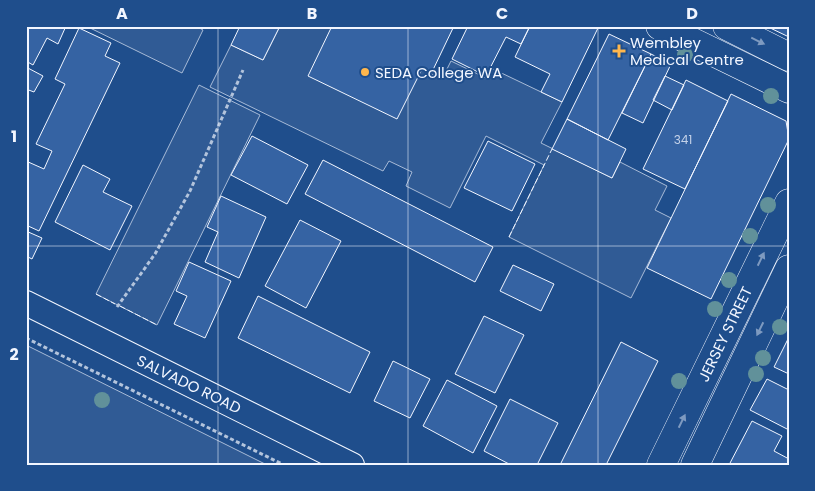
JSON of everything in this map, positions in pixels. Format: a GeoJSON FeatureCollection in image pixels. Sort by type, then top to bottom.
{"type":"FeatureCollection","features":[{"type":"Feature","properties":{"kind":"street"},"geometry":{"type":"LineString","coordinates":[[660,26],[789,88]]}},
{"type":"Feature","properties":{"kind":"street"},"geometry":{"type":"LineString","coordinates":[[727,26],[789,57]]}},
{"type":"Feature","properties":{"kind":"street","name":"JERSEY STREET"},"geometry":{"type":"LineString","coordinates":[[661,465],[789,203]]}},
{"type":"Feature","properties":{"kind":"street","name":"JERSEY STREET"},"geometry":{"type":"LineString","coordinates":[[695,465],[789,269]]}},
{"type":"Feature","properties":{"kind":"street","name":"SALVADO ROAD"},"geometry":{"type":"LineString","coordinates":[[26,303],[352,465]]}},
{"type":"Feature","properties":{"kind":"path"},"geometry":{"type":"LineString","coordinates":[[117,307],[155,254],[190,191],[243,70]]}},
{"type":"Feature","properties":{"kind":"path"},"geometry":{"type":"LineString","coordinates":[[26,338],[284,465]]}},
{"type":"Feature","properties":{"kind":"shaded area"},"geometry":{"type":"Polygon","coordinates":[[[86,26],[196,26],[203,30],[182,73],[86,26]]]}},
{"type":"Feature","properties":{"kind":"shaded area"},"geometry":{"type":"Polygon","coordinates":[[[280,26],[363,26],[358,38],[442,79],[451,61],[488,79],[493,69],[562,102],[541,143],[612,178],[620,162],[667,186],[655,210],[671,218],[631,298],[509,237],[544,165],[486,136],[450,208],[406,186],[412,172],[389,161],[383,171],[210,87],[231,45],[263,60],[280,26]]]}},
{"type":"Feature","properties":{"kind":"shaded area"},"geometry":{"type":"Polygon","coordinates":[[[199,85],[260,115],[157,325],[96,294],[199,85]]]}},
{"type":"Feature","properties":{"kind":"shaded area"},"geometry":{"type":"Polygon","coordinates":[[[26,345],[267,465],[26,465],[26,345]]]}},
{"type":"Feature","properties":{"kind":"building"},"geometry":{"type":"Polygon","coordinates":[[[26,26],[66,26],[58,44],[47,38],[33,65],[26,61],[26,26]]]}},
{"type":"Feature","properties":{"kind":"building"},"geometry":{"type":"Polygon","coordinates":[[[240,26],[280,26],[263,60],[231,45],[240,26]]]}},
{"type":"Feature","properties":{"kind":"building","name":"SEDA College WA"},"geometry":{"type":"Polygon","coordinates":[[[332,26],[454,26],[431,74],[422,69],[397,119],[308,76],[332,26]]]}},
{"type":"Feature","properties":{"kind":"building"},"geometry":{"type":"Polygon","coordinates":[[[468,26],[530,26],[521,44],[506,37],[486,76],[452,59],[468,26]]]}},
{"type":"Feature","properties":{"kind":"building"},"geometry":{"type":"Polygon","coordinates":[[[530,26],[598,28],[562,102],[541,92],[550,74],[515,57],[530,26]]]}},
{"type":"Feature","properties":{"kind":"building"},"geometry":{"type":"Polygon","coordinates":[[[766,26],[789,26],[789,37],[766,26]]]}},
{"type":"Feature","properties":{"kind":"building"},"geometry":{"type":"Polygon","coordinates":[[[79,28],[111,43],[105,56],[120,63],[39,231],[26,225],[26,161],[44,169],[52,151],[36,144],[65,84],[55,79],[79,28]]]}},
{"type":"Feature","properties":{"kind":"building"},"geometry":{"type":"Polygon","coordinates":[[[609,34],[651,54],[608,140],[567,119],[609,34]]]}},
{"type":"Feature","properties":{"kind":"building"},"geometry":{"type":"Polygon","coordinates":[[[651,54],[671,64],[643,123],[622,113],[651,54]]]}},
{"type":"Feature","properties":{"kind":"building"},"geometry":{"type":"Polygon","coordinates":[[[26,67],[43,76],[34,92],[26,89],[26,67]]]}},
{"type":"Feature","properties":{"kind":"building"},"geometry":{"type":"Polygon","coordinates":[[[665,76],[684,85],[672,110],[653,100],[665,76]]]}},
{"type":"Feature","properties":{"kind":"building"},"geometry":{"type":"Polygon","coordinates":[[[686,80],[728,101],[685,189],[643,169],[686,80]]]}},
{"type":"Feature","properties":{"kind":"building"},"geometry":{"type":"Polygon","coordinates":[[[731,94],[786,121],[789,139],[711,299],[647,268],[731,94]]]}},
{"type":"Feature","properties":{"kind":"building"},"geometry":{"type":"Polygon","coordinates":[[[567,119],[626,149],[612,178],[552,149],[567,119]]]}},
{"type":"Feature","properties":{"kind":"building"},"geometry":{"type":"Polygon","coordinates":[[[252,136],[308,165],[287,204],[231,175],[252,136]]]}},
{"type":"Feature","properties":{"kind":"building"},"geometry":{"type":"Polygon","coordinates":[[[488,141],[535,164],[512,211],[464,188],[488,141]]]}},
{"type":"Feature","properties":{"kind":"building"},"geometry":{"type":"Polygon","coordinates":[[[323,160],[493,247],[475,282],[305,194],[323,160]]]}},
{"type":"Feature","properties":{"kind":"building"},"geometry":{"type":"Polygon","coordinates":[[[83,165],[110,179],[103,192],[132,206],[110,250],[55,222],[83,165]]]}},
{"type":"Feature","properties":{"kind":"building"},"geometry":{"type":"Polygon","coordinates":[[[221,196],[266,217],[239,278],[205,262],[218,232],[207,227],[221,196]]]}},
{"type":"Feature","properties":{"kind":"building"},"geometry":{"type":"Polygon","coordinates":[[[300,220],[341,241],[306,308],[265,286],[300,220]]]}},
{"type":"Feature","properties":{"kind":"building"},"geometry":{"type":"Polygon","coordinates":[[[26,231],[42,238],[32,259],[26,256],[26,231]]]}},
{"type":"Feature","properties":{"kind":"building"},"geometry":{"type":"Polygon","coordinates":[[[189,262],[231,281],[205,338],[174,324],[187,296],[176,291],[189,262]]]}},
{"type":"Feature","properties":{"kind":"building"},"geometry":{"type":"Polygon","coordinates":[[[513,265],[554,284],[541,311],[500,291],[513,265]]]}},
{"type":"Feature","properties":{"kind":"building"},"geometry":{"type":"Polygon","coordinates":[[[258,296],[370,352],[350,393],[238,338],[258,296]]]}},
{"type":"Feature","properties":{"kind":"building"},"geometry":{"type":"Polygon","coordinates":[[[484,316],[524,335],[495,393],[455,374],[484,316]]]}},
{"type":"Feature","properties":{"kind":"building"},"geometry":{"type":"Polygon","coordinates":[[[789,337],[789,374],[774,367],[789,337]]]}},
{"type":"Feature","properties":{"kind":"building"},"geometry":{"type":"Polygon","coordinates":[[[621,342],[658,361],[606,465],[560,465],[621,342]]]}},
{"type":"Feature","properties":{"kind":"building"},"geometry":{"type":"Polygon","coordinates":[[[393,361],[430,379],[410,418],[374,401],[393,361]]]}},
{"type":"Feature","properties":{"kind":"building"},"geometry":{"type":"Polygon","coordinates":[[[767,379],[789,390],[789,430],[750,410],[767,379]]]}},
{"type":"Feature","properties":{"kind":"building"},"geometry":{"type":"Polygon","coordinates":[[[447,380],[497,406],[473,453],[423,426],[447,380]]]}},
{"type":"Feature","properties":{"kind":"building"},"geometry":{"type":"Polygon","coordinates":[[[510,399],[558,423],[537,465],[511,465],[484,451],[510,399]]]}},
{"type":"Feature","properties":{"kind":"building"},"geometry":{"type":"Polygon","coordinates":[[[752,421],[782,436],[774,451],[789,459],[787,465],[729,465],[752,421]]]}},
{"type":"Feature","properties":{"kind":"fence"},"geometry":{"type":"LineString","coordinates":[[509,237],[552,149]]}},
{"type":"Feature","properties":{"kind":"fence"},"geometry":{"type":"LineString","coordinates":[[96,294],[115,304]]}},
{"type":"Feature","properties":{"kind":"fence"},"geometry":{"type":"LineString","coordinates":[[120,306],[157,325]]}},
{"type":"Feature","properties":{"kind":"place","name":"Wembley Medical Centre"},"geometry":{"type":"Point","coordinates":[619,51]}},
{"type":"Feature","properties":{"kind":"place","name":"SEDA College WA"},"geometry":{"type":"Point","coordinates":[365,72]}}]}
